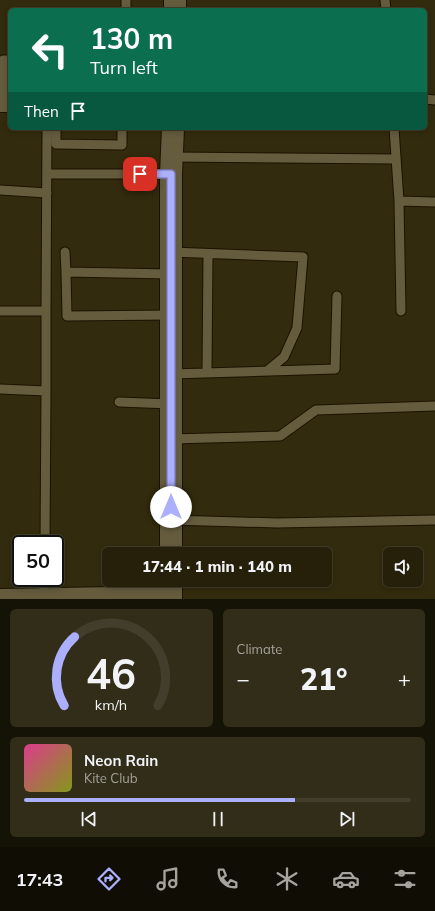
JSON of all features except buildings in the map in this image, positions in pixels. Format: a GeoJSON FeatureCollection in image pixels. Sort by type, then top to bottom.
{"type":"FeatureCollection","features":[{"type":"Feature","properties":{"kind":"main road"},"geometry":{"type":"LineString","coordinates":[[171,547],[171,252],[173,130]]}},
{"type":"Feature","properties":{"kind":"street"},"geometry":{"type":"LineString","coordinates":[[0,598],[171,591]]}},
{"type":"Feature","properties":{"kind":"lane"},"geometry":{"type":"LineString","coordinates":[[4,100],[3,60],[8,60]]}},
{"type":"Feature","properties":{"kind":"lane"},"geometry":{"type":"LineString","coordinates":[[45,535],[47,130]]}},
{"type":"Feature","properties":{"kind":"lane"},"geometry":{"type":"LineString","coordinates":[[56,130],[56,144],[122,145],[122,130]]}},
{"type":"Feature","properties":{"kind":"lane"},"geometry":{"type":"LineString","coordinates":[[394,130],[399,201],[401,311]]}},
{"type":"Feature","properties":{"kind":"lane"},"geometry":{"type":"LineString","coordinates":[[47,174],[172,166],[396,159]]}},
{"type":"Feature","properties":{"kind":"lane"},"geometry":{"type":"LineString","coordinates":[[0,190],[47,192]]}},
{"type":"Feature","properties":{"kind":"lane"},"geometry":{"type":"LineString","coordinates":[[399,201],[435,202]]}},
{"type":"Feature","properties":{"kind":"lane"},"geometry":{"type":"LineString","coordinates":[[65,252],[67,316],[171,315]]}},
{"type":"Feature","properties":{"kind":"lane"},"geometry":{"type":"LineString","coordinates":[[171,252],[303,257],[297,328],[284,357],[267,371]]}},
{"type":"Feature","properties":{"kind":"lane"},"geometry":{"type":"LineString","coordinates":[[207,372],[208,254]]}},
{"type":"Feature","properties":{"kind":"lane"},"geometry":{"type":"LineString","coordinates":[[66,272],[171,274]]}},
{"type":"Feature","properties":{"kind":"lane"},"geometry":{"type":"LineString","coordinates":[[171,374],[335,369],[337,296]]}},
{"type":"Feature","properties":{"kind":"lane"},"geometry":{"type":"LineString","coordinates":[[0,311],[46,311]]}},
{"type":"Feature","properties":{"kind":"lane"},"geometry":{"type":"LineString","coordinates":[[0,389],[46,390]]}},
{"type":"Feature","properties":{"kind":"lane"},"geometry":{"type":"LineString","coordinates":[[119,402],[171,404]]}},
{"type":"Feature","properties":{"kind":"lane"},"geometry":{"type":"LineString","coordinates":[[171,439],[280,436],[316,410],[435,406]]}},
{"type":"Feature","properties":{"kind":"lane"},"geometry":{"type":"LineString","coordinates":[[171,520],[278,523],[435,520]]}},
{"type":"Feature","properties":{"kind":"lane"},"geometry":{"type":"LineString","coordinates":[[44,587],[44,597]]}},
{"type":"Feature","properties":{"kind":"route"},"geometry":{"type":"LineString","coordinates":[[140,174],[171,174],[171,507]]}}]}
